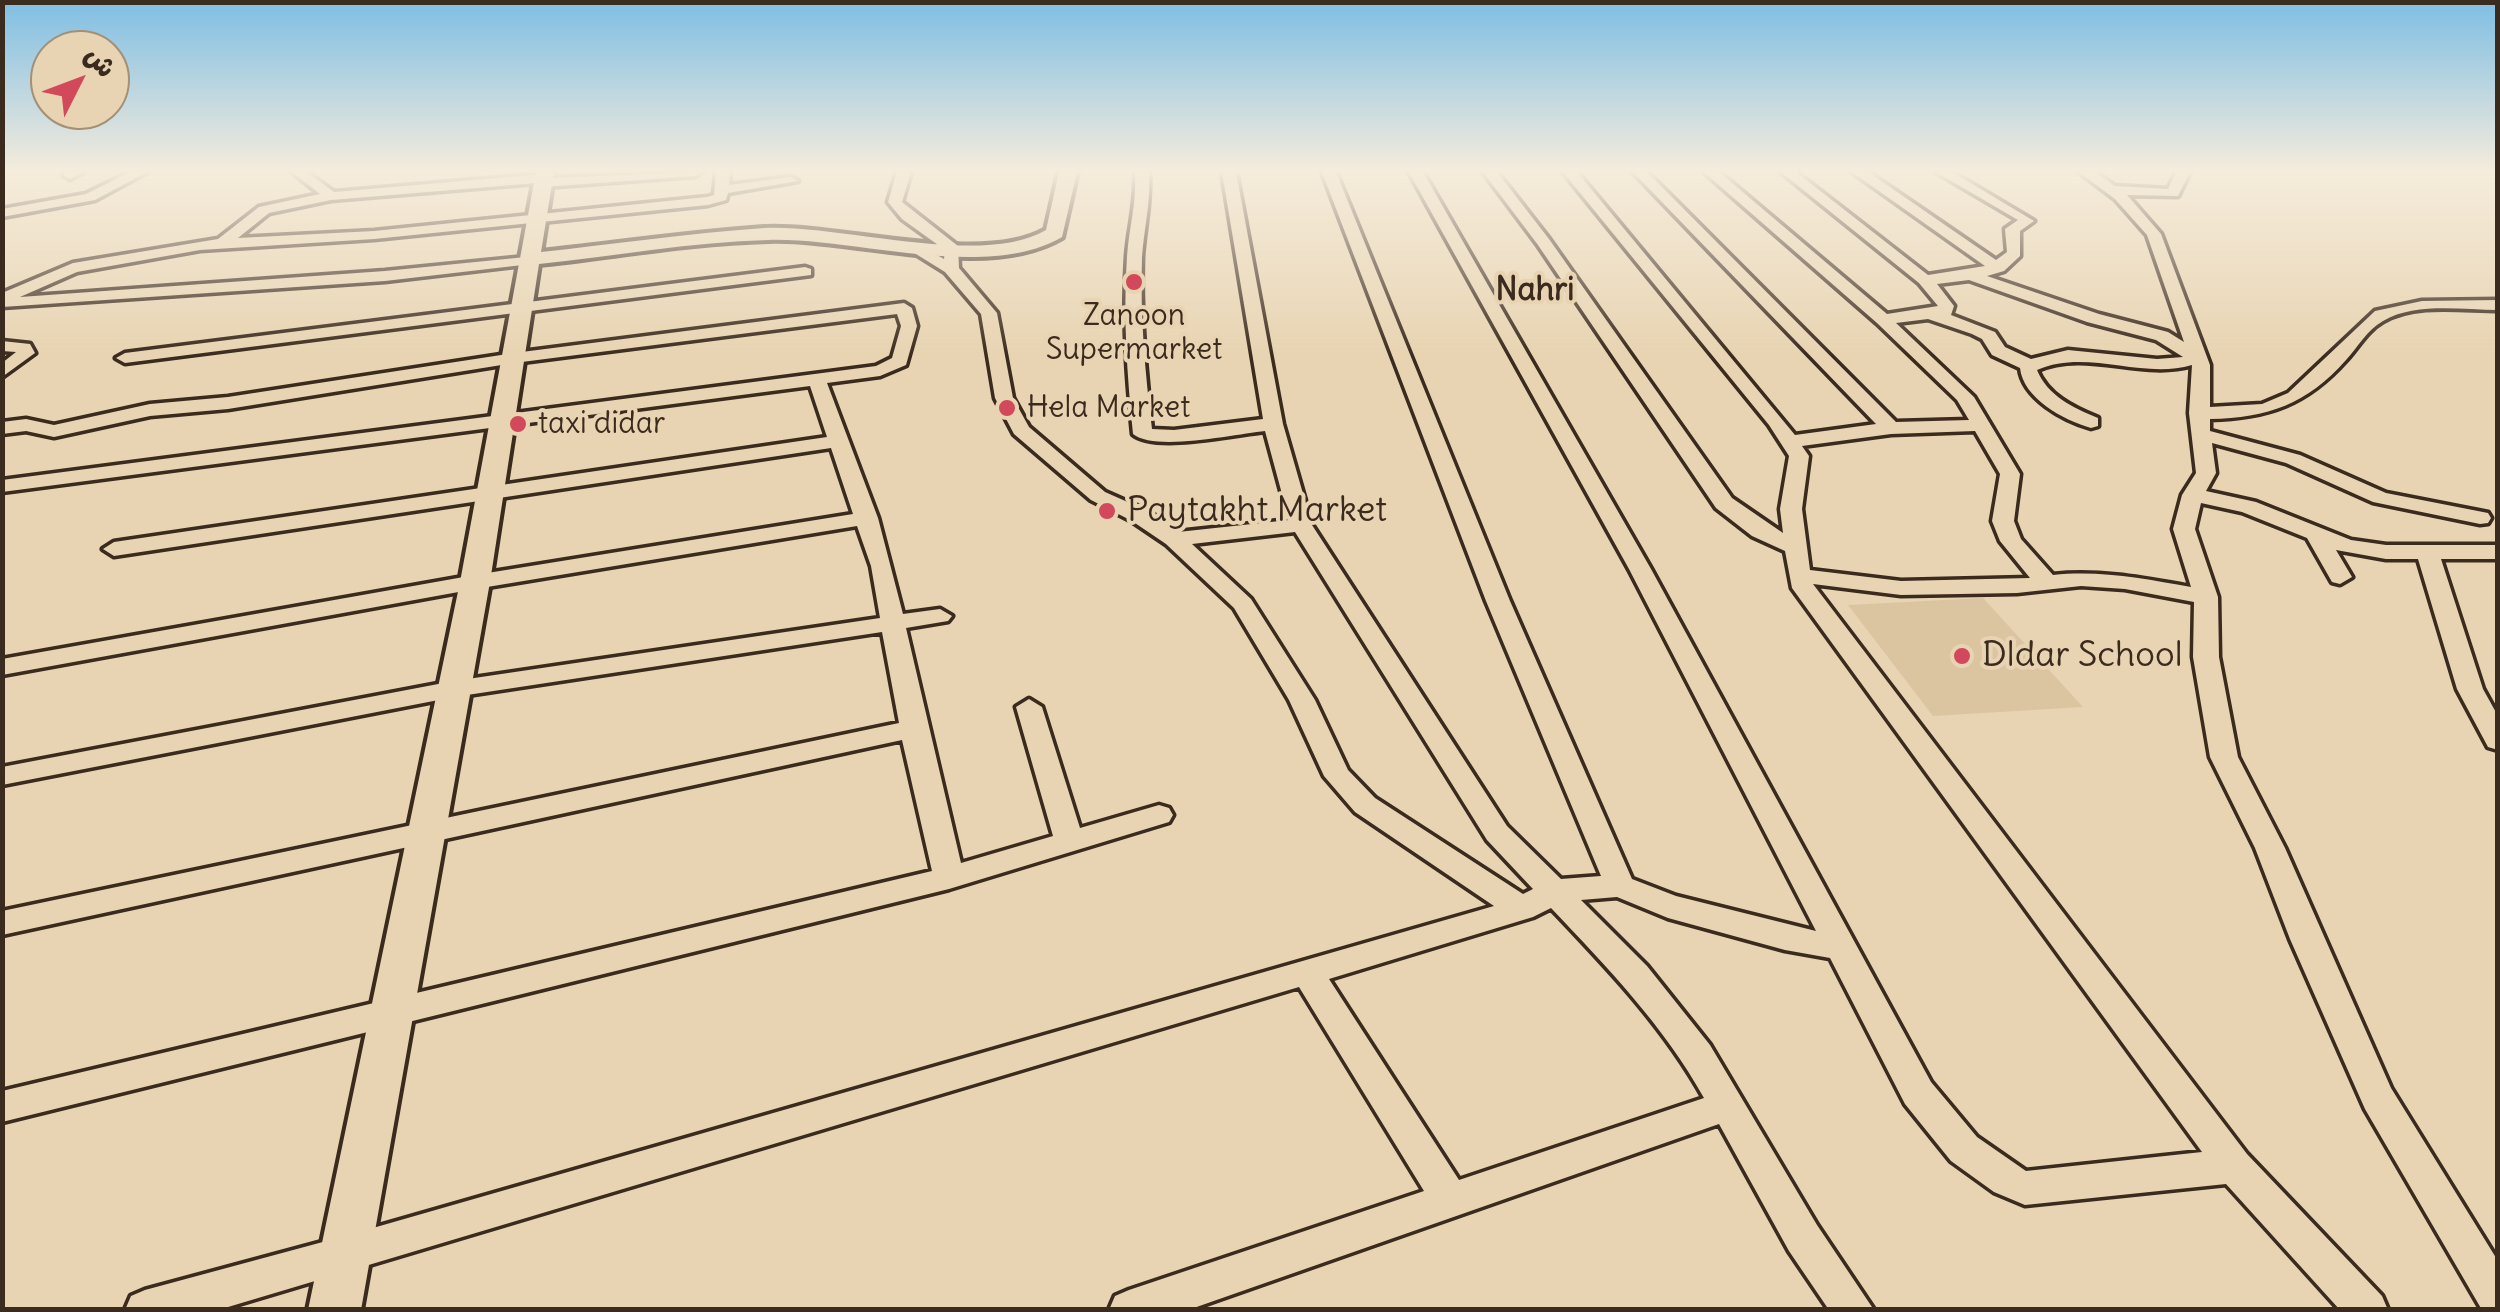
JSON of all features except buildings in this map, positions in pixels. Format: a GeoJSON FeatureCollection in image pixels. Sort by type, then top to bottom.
{"type":"FeatureCollection","features":[{"type":"Feature","properties":{"kind":"street"},"geometry":{"type":"LineString","coordinates":[[224,242],[235,233]]}},
{"type":"Feature","properties":{"kind":"street"},"geometry":{"type":"LineString","coordinates":[[2,301],[86,264],[224,242],[392,233]]}},
{"type":"Feature","properties":{"kind":"street"},"geometry":{"type":"LineString","coordinates":[[334,1310],[475,582],[536,233]]}},
{"type":"Feature","properties":{"kind":"street"},"geometry":{"type":"LineString","coordinates":[[937,233],[990,313],[1004,398],[1021,430],[1098,496],[1140,516],[1174,540],[1243,604],[1302,700],[1320,747],[1338,776],[1366,805],[1522,909]]}},
{"type":"Feature","properties":{"kind":"street"},"geometry":{"type":"LineString","coordinates":[[2,301],[385,276],[766,234],[811,235],[916,249],[952,259],[1014,248],[1054,233]]}},
{"type":"Feature","properties":{"kind":"street"},"geometry":{"type":"LineString","coordinates":[[1138,233],[1132,339],[1143,434],[1174,436],[1274,424]]}},
{"type":"Feature","properties":{"kind":"street"},"geometry":{"type":"LineString","coordinates":[[1239,233],[1274,424],[1301,525],[1497,832],[1645,988],[1698,1055],[1803,1238],[1854,1310]]}},
{"type":"Feature","properties":{"kind":"street"},"geometry":{"type":"LineString","coordinates":[[1353,233],[1498,601],[1620,886]]}},
{"type":"Feature","properties":{"kind":"street"},"geometry":{"type":"LineString","coordinates":[[1451,233],[1640,569],[1918,1094],[1956,1142],[1994,1177],[2024,1188],[2234,1166]]}},
{"type":"Feature","properties":{"kind":"street"},"geometry":{"type":"LineString","coordinates":[[1537,233],[1724,503],[1760,531],[1795,547]]}},
{"type":"Feature","properties":{"kind":"street"},"geometry":{"type":"LineString","coordinates":[[1620,233],[1798,456],[1792,510],[1795,547],[1798,575],[1812,599],[2234,1166],[2368,1310]]}},
{"type":"Feature","properties":{"kind":"street"},"geometry":{"type":"LineString","coordinates":[[1700,233],[1891,428]]}},
{"type":"Feature","properties":{"kind":"street"},"geometry":{"type":"LineString","coordinates":[[1782,233],[1965,396],[2010,474],[2003,520],[2010,540],[2045,580]]}},
{"type":"Feature","properties":{"kind":"street"},"geometry":{"type":"LineString","coordinates":[[1866,233],[1925,280],[1946,306],[1945,312],[1933,315],[1882,320]]}},
{"type":"Feature","properties":{"kind":"street"},"geometry":{"type":"LineString","coordinates":[[1948,233],[1998,268]]}},
{"type":"Feature","properties":{"kind":"street"},"geometry":{"type":"LineString","coordinates":[[1925,280],[1972,276],[1998,268],[2015,253],[2012,233]]}},
{"type":"Feature","properties":{"kind":"street"},"geometry":{"type":"LineString","coordinates":[[2153,233],[2198,358],[2206,473],[2192,494],[2184,529],[2206,597],[2206,657],[2224,756],[2270,848],[2306,940],[2378,1098],[2498,1299]]}},
{"type":"Feature","properties":{"kind":"street"},"geometry":{"type":"LineString","coordinates":[[125,358],[805,272]]}},
{"type":"Feature","properties":{"kind":"street"},"geometry":{"type":"LineString","coordinates":[[1972,276],[2093,318],[2162,336],[2198,358]]}},
{"type":"Feature","properties":{"kind":"street"},"geometry":{"type":"LineString","coordinates":[[2200,423],[2281,406],[2316,382],[2368,324],[2388,312],[2498,304]]}},
{"type":"Feature","properties":{"kind":"street"},"geometry":{"type":"LineString","coordinates":[[2,428],[26,425],[54,431],[150,410],[228,403],[514,358],[904,308],[908,326],[900,361],[880,370],[503,423],[2,486]]}},
{"type":"Feature","properties":{"kind":"street"},"geometry":{"type":"LineString","coordinates":[[1933,315],[1990,336],[1998,351],[2031,366]]}},
{"type":"Feature","properties":{"kind":"street"},"geometry":{"type":"LineString","coordinates":[[2,346],[24,348],[26,353],[2,372]]}},
{"type":"Feature","properties":{"kind":"street"},"geometry":{"type":"LineString","coordinates":[[2091,422],[2047,400],[2027,370],[2057,358],[2171,365],[2198,358]]}},
{"type":"Feature","properties":{"kind":"street"},"geometry":{"type":"LineString","coordinates":[[817,380],[882,566],[913,729],[949,878]]}},
{"type":"Feature","properties":{"kind":"street"},"geometry":{"type":"LineString","coordinates":[[2200,423],[2380,498],[2480,518]]}},
{"type":"Feature","properties":{"kind":"street"},"geometry":{"type":"LineString","coordinates":[[1789,442],[1891,428],[1978,424]]}},
{"type":"Feature","properties":{"kind":"street"},"geometry":{"type":"LineString","coordinates":[[114,549],[837,441]]}},
{"type":"Feature","properties":{"kind":"street"},"geometry":{"type":"LineString","coordinates":[[2192,494],[2248,508],[2346,546],[2386,552],[2498,552]]}},
{"type":"Feature","properties":{"kind":"street"},"geometry":{"type":"LineString","coordinates":[[2,667],[475,582],[867,518]]}},
{"type":"Feature","properties":{"kind":"street"},"geometry":{"type":"LineString","coordinates":[[1174,540],[1301,525]]}},
{"type":"Feature","properties":{"kind":"street"},"geometry":{"type":"LineString","coordinates":[[2317,537],[2340,577]]}},
{"type":"Feature","properties":{"kind":"street"},"geometry":{"type":"LineString","coordinates":[[2427,550],[2470,690],[2498,740]]}},
{"type":"Feature","properties":{"kind":"street"},"geometry":{"type":"LineString","coordinates":[[1798,575],[1900,588],[2017,586],[2045,580],[2125,582],[2206,597]]}},
{"type":"Feature","properties":{"kind":"street"},"geometry":{"type":"LineString","coordinates":[[2,776],[454,689],[940,616]]}},
{"type":"Feature","properties":{"kind":"street"},"geometry":{"type":"LineString","coordinates":[[1029,707],[1069,842]]}},
{"type":"Feature","properties":{"kind":"street"},"geometry":{"type":"LineString","coordinates":[[2,923],[913,729]]}},
{"type":"Feature","properties":{"kind":"street"},"geometry":{"type":"LineString","coordinates":[[2,1106],[390,1016],[949,878],[1159,815]]}},
{"type":"Feature","properties":{"kind":"street"},"geometry":{"type":"LineString","coordinates":[[145,1310],[1522,909],[1556,890],[1620,886],[1668,906],[1785,938],[1841,948]]}},
{"type":"Feature","properties":{"kind":"street"},"geometry":{"type":"LineString","coordinates":[[1307,972],[1449,1198]]}},
{"type":"Feature","properties":{"kind":"street"},"geometry":{"type":"LineString","coordinates":[[1129,1310],[1726,1106]]}},
{"type":"Feature","properties":{"kind":"shaded area","name":"Dldar School"},"geometry":{"type":"Polygon","coordinates":[[[1983,598],[2083,707],[1933,716],[1848,605],[1983,598]]]}},
{"type":"Feature","properties":{"kind":"place","name":"Zanoon Supermarket"},"geometry":{"type":"Point","coordinates":[1134,282]}},
{"type":"Feature","properties":{"kind":"place","name":"Hela Market"},"geometry":{"type":"Point","coordinates":[1007,408]}},
{"type":"Feature","properties":{"kind":"place","name":"taxi didar"},"geometry":{"type":"Point","coordinates":[518,424]}},
{"type":"Feature","properties":{"kind":"place","name":"Paytakht Market"},"geometry":{"type":"Point","coordinates":[1107,511]}},
{"type":"Feature","properties":{"kind":"place","name":"Dldar School"},"geometry":{"type":"Point","coordinates":[1962,656]}},
{"type":"Feature","properties":{"kind":"district","name":"Nahri"},"geometry":{"type":"Point","coordinates":[1535,291]}}]}
